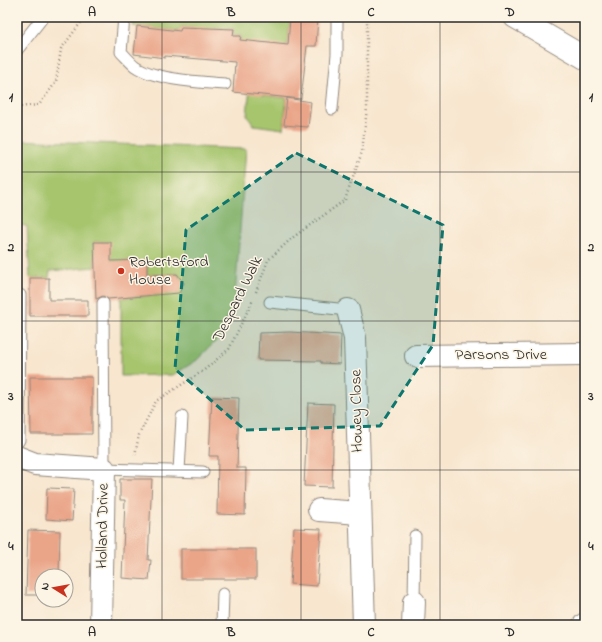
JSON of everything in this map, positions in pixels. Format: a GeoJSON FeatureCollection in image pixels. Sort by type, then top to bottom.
{"type":"FeatureCollection","features":[{"type":"Feature","properties":{"kind":"street"},"geometry":{"type":"LineString","coordinates":[[515,17],[585,58]]}},
{"type":"Feature","properties":{"kind":"street","name":"Howey Close"},"geometry":{"type":"LineString","coordinates":[[348,310],[355,338],[364,625]]}},
{"type":"Feature","properties":{"kind":"street","name":"Parsons Drive"},"geometry":{"type":"LineString","coordinates":[[416,356],[585,354]]}},
{"type":"Feature","properties":{"kind":"street","name":"Holland Drive"},"geometry":{"type":"LineString","coordinates":[[17,456],[35,464],[104,469],[101,625]]}},
{"type":"Feature","properties":{"kind":"street"},"geometry":{"type":"LineString","coordinates":[[319,510],[360,513]]}},
{"type":"Feature","properties":{"kind":"street"},"geometry":{"type":"LineString","coordinates":[[413,625],[414,602]]}},
{"type":"Feature","properties":{"kind":"lane"},"geometry":{"type":"LineString","coordinates":[[17,50],[43,17]]}},
{"type":"Feature","properties":{"kind":"lane"},"geometry":{"type":"LineString","coordinates":[[124,17],[122,52],[135,66],[155,74],[184,81],[225,84]]}},
{"type":"Feature","properties":{"kind":"lane"},"geometry":{"type":"LineString","coordinates":[[332,109],[337,17]]}},
{"type":"Feature","properties":{"kind":"lane"},"geometry":{"type":"LineString","coordinates":[[17,295],[20,295],[20,302],[19,440],[17,443]]}},
{"type":"Feature","properties":{"kind":"lane"},"geometry":{"type":"LineString","coordinates":[[270,302],[348,310]]}},
{"type":"Feature","properties":{"kind":"lane"},"geometry":{"type":"LineString","coordinates":[[103,303],[104,469],[203,472]]}},
{"type":"Feature","properties":{"kind":"lane"},"geometry":{"type":"LineString","coordinates":[[179,471],[182,417]]}},
{"type":"Feature","properties":{"kind":"lane"},"geometry":{"type":"LineString","coordinates":[[414,602],[415,536]]}},
{"type":"Feature","properties":{"kind":"lane"},"geometry":{"type":"LineString","coordinates":[[222,625],[223,594]]}},
{"type":"Feature","properties":{"kind":"path"},"geometry":{"type":"LineString","coordinates":[[17,107],[39,105],[56,82],[61,49],[85,17]]}},
{"type":"Feature","properties":{"kind":"path","name":"Despard Walk"},"geometry":{"type":"LineString","coordinates":[[131,469],[139,435],[156,401],[203,371],[229,349],[254,300],[268,260],[292,238],[345,200],[363,144],[367,108],[367,17]]}},
{"type":"Feature","properties":{"kind":"highlighted area"},"geometry":{"type":"Polygon","coordinates":[[[296,153],[443,225],[433,345],[380,426],[245,430],[175,369],[186,230],[296,153]]]}},
{"type":"Feature","properties":{"kind":"green space"},"geometry":{"type":"Polygon","coordinates":[[[133,17],[290,17],[288,44],[285,45],[262,95],[287,98],[283,129],[254,125],[247,115],[251,76],[240,53],[241,36],[233,36],[234,29],[214,28],[213,35],[207,29],[181,27],[181,31],[133,26],[133,17]]]}},
{"type":"Feature","properties":{"kind":"green space"},"geometry":{"type":"Polygon","coordinates":[[[17,140],[246,149],[235,297],[219,338],[197,360],[173,375],[121,376],[121,298],[178,293],[183,283],[178,274],[147,275],[147,261],[111,261],[110,242],[94,242],[95,267],[50,271],[49,278],[30,278],[27,226],[17,225],[17,140]]]}},
{"type":"Feature","properties":{"kind":"building"},"geometry":{"type":"Polygon","coordinates":[[[290,17],[318,17],[316,46],[307,46],[301,99],[233,92],[235,62],[165,56],[165,58],[134,54],[137,26],[180,31],[181,27],[234,29],[233,36],[241,36],[240,40],[288,45],[290,17]]]}},
{"type":"Feature","properties":{"kind":"building"},"geometry":{"type":"Polygon","coordinates":[[[287,98],[311,102],[308,127],[284,125],[287,98]]]}},
{"type":"Feature","properties":{"kind":"building","name":"Robertsford House"},"geometry":{"type":"Polygon","coordinates":[[[94,242],[111,242],[111,261],[147,260],[147,275],[177,274],[184,283],[179,293],[108,299],[103,296],[96,299],[94,242]]]}},
{"type":"Feature","properties":{"kind":"building"},"geometry":{"type":"Polygon","coordinates":[[[30,278],[49,278],[49,300],[88,300],[88,316],[30,316],[30,278]]]}},
{"type":"Feature","properties":{"kind":"building"},"geometry":{"type":"Polygon","coordinates":[[[290,332],[341,335],[340,364],[321,363],[321,361],[258,360],[259,333],[290,332]]]}},
{"type":"Feature","properties":{"kind":"building"},"geometry":{"type":"Polygon","coordinates":[[[30,377],[92,377],[92,434],[31,434],[30,377]]]}},
{"type":"Feature","properties":{"kind":"building"},"geometry":{"type":"Polygon","coordinates":[[[212,397],[239,398],[237,468],[246,468],[245,515],[217,514],[218,456],[209,456],[212,397]]]}},
{"type":"Feature","properties":{"kind":"building"},"geometry":{"type":"Polygon","coordinates":[[[308,403],[334,404],[332,487],[304,486],[308,403]]]}},
{"type":"Feature","properties":{"kind":"building"},"geometry":{"type":"Polygon","coordinates":[[[120,479],[152,479],[148,560],[151,560],[149,580],[122,578],[125,500],[120,500],[120,479]]]}},
{"type":"Feature","properties":{"kind":"building"},"geometry":{"type":"Polygon","coordinates":[[[47,488],[74,489],[72,521],[46,519],[47,488]]]}},
{"type":"Feature","properties":{"kind":"building"},"geometry":{"type":"Polygon","coordinates":[[[294,528],[321,529],[317,586],[290,584],[294,528]]]}},
{"type":"Feature","properties":{"kind":"building"},"geometry":{"type":"Polygon","coordinates":[[[28,530],[60,531],[59,568],[34,568],[34,595],[26,595],[28,530]]]}},
{"type":"Feature","properties":{"kind":"building"},"geometry":{"type":"Polygon","coordinates":[[[181,549],[256,549],[256,579],[181,579],[181,549]]]}},
{"type":"Feature","properties":{"kind":"place","name":"Robertsford House"},"geometry":{"type":"Point","coordinates":[121,271]}}]}
